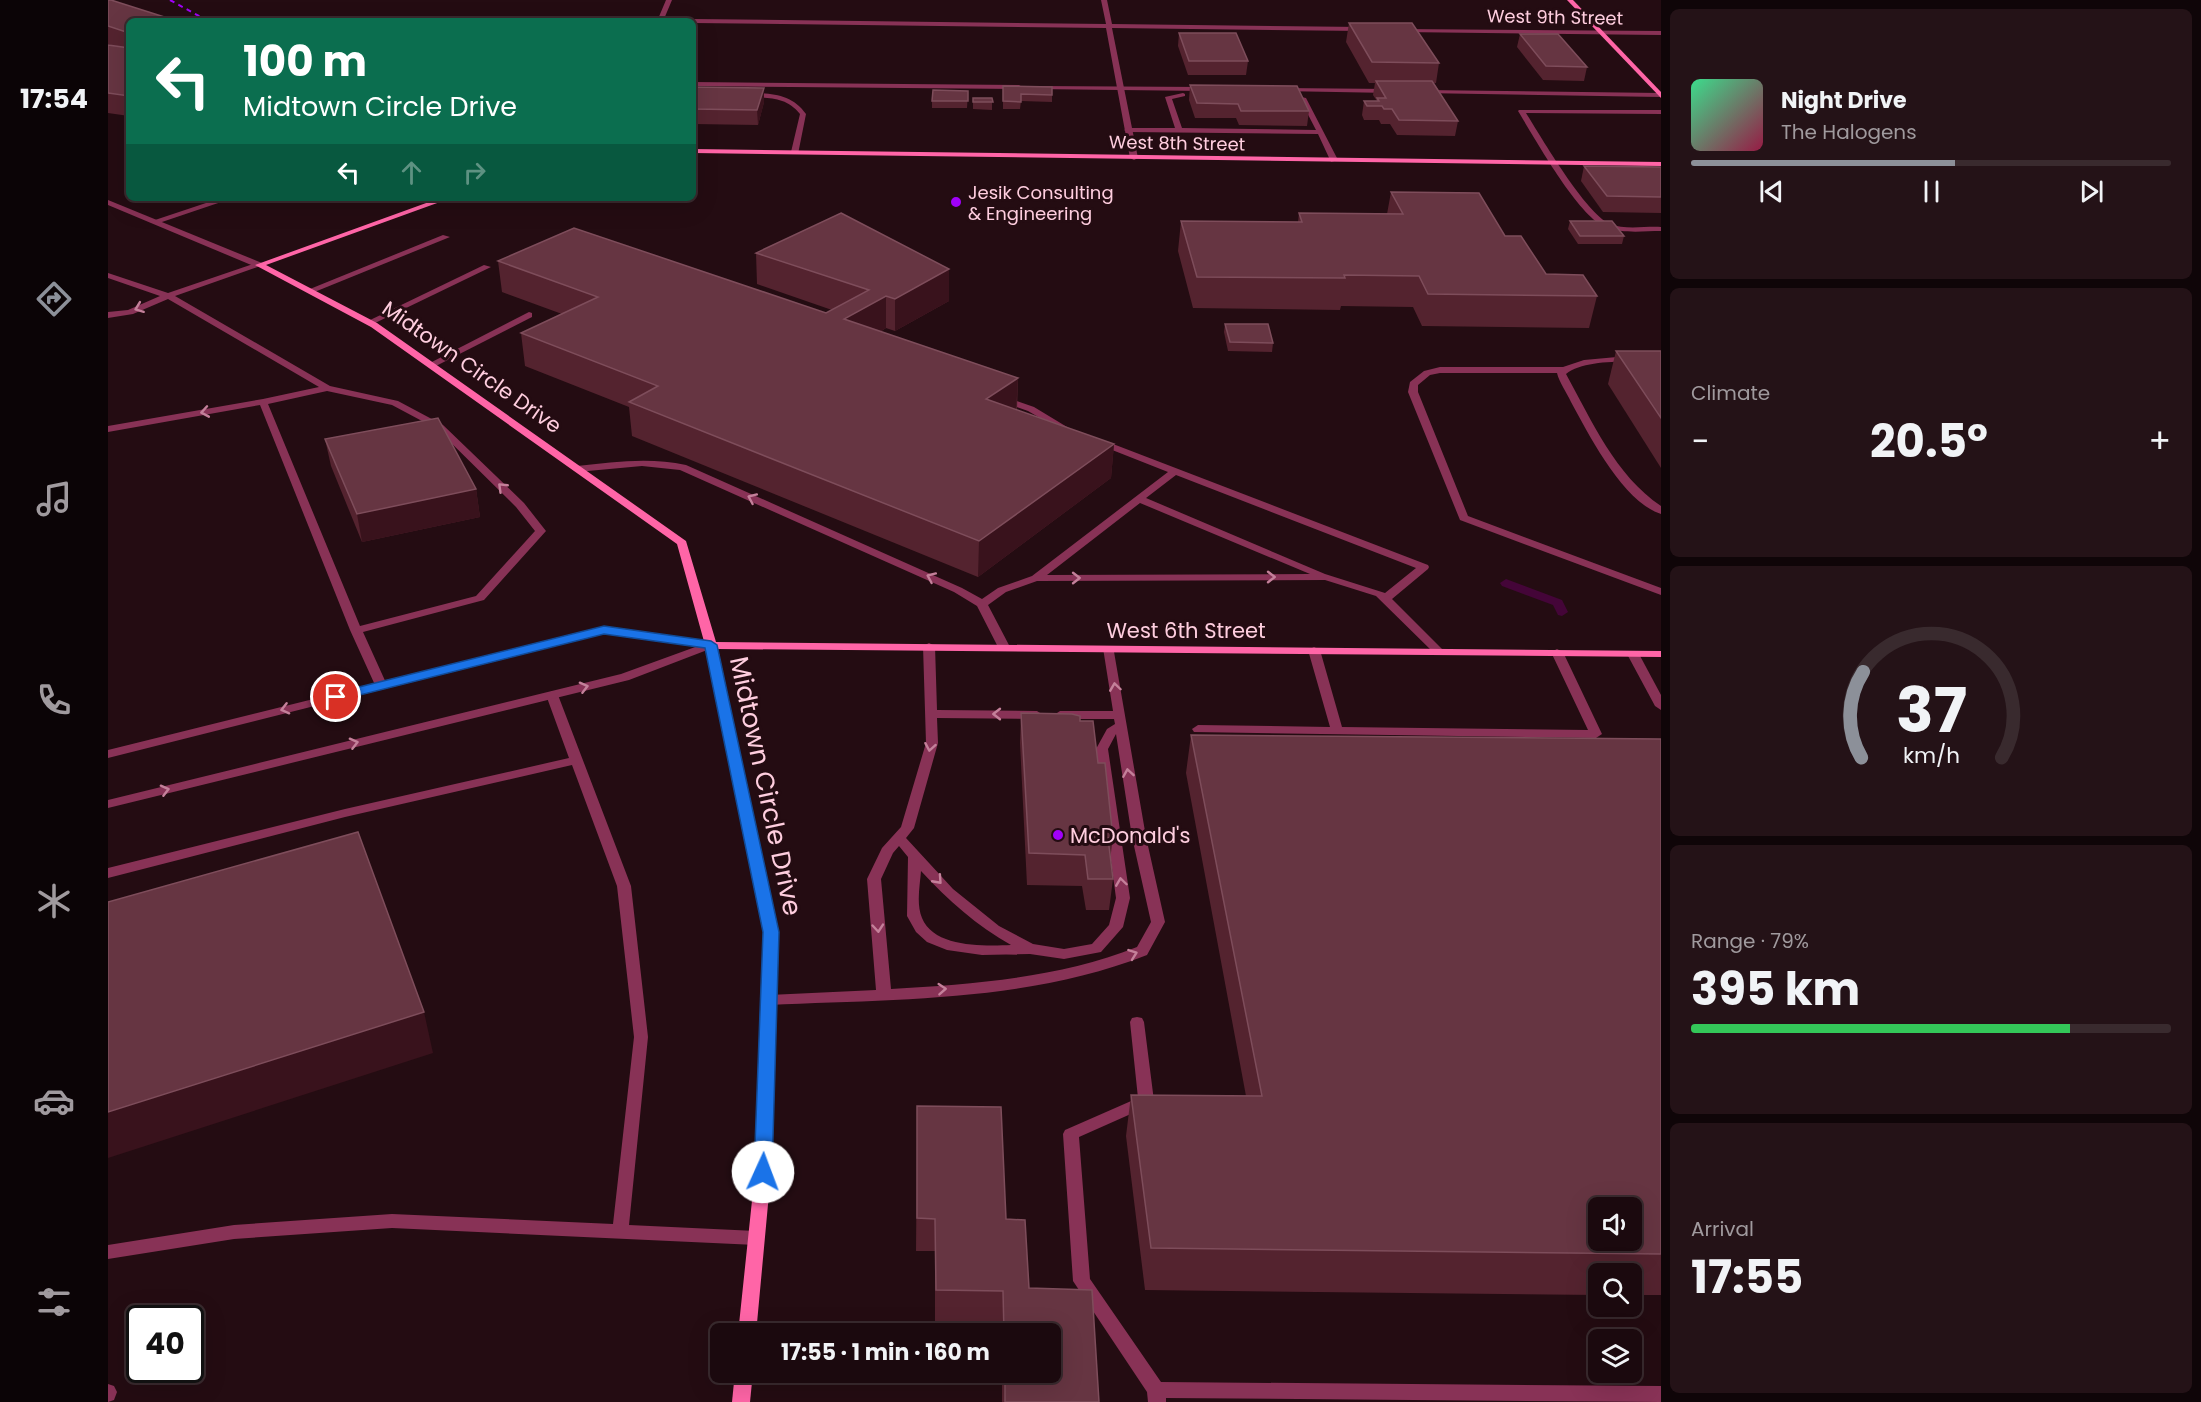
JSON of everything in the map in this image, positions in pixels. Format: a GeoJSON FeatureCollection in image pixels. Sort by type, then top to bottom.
{"type":"FeatureCollection","features":[{"type":"Feature","properties":{"kind":"street"},"geometry":{"type":"LineString","coordinates":[[661,18],[669,0]]}},
{"type":"Feature","properties":{"kind":"street"},"geometry":{"type":"LineString","coordinates":[[1104,0],[1134,158]]}},
{"type":"Feature","properties":{"kind":"street"},"geometry":{"type":"LineString","coordinates":[[1570,0],[1661,96]]}},
{"type":"Feature","properties":{"kind":"street"},"geometry":{"type":"LineString","coordinates":[[696,21],[1366,29]]}},
{"type":"Feature","properties":{"kind":"street","name":"West 9th Street"},"geometry":{"type":"LineString","coordinates":[[1390,30],[1661,33]]}},
{"type":"Feature","properties":{"kind":"street"},"geometry":{"type":"LineString","coordinates":[[696,84],[1215,89]]}},
{"type":"Feature","properties":{"kind":"street"},"geometry":{"type":"LineString","coordinates":[[1334,160],[1304,99],[1274,93],[1402,91]]}},
{"type":"Feature","properties":{"kind":"street"},"geometry":{"type":"LineString","coordinates":[[1414,92],[1661,96]]}},
{"type":"Feature","properties":{"kind":"street"},"geometry":{"type":"LineString","coordinates":[[737,94],[787,98],[799,108],[803,114],[795,152]]}},
{"type":"Feature","properties":{"kind":"street"},"geometry":{"type":"LineString","coordinates":[[1179,130],[1168,97],[1207,95]]}},
{"type":"Feature","properties":{"kind":"street"},"geometry":{"type":"LineString","coordinates":[[1661,111],[1521,111],[1554,163],[1600,222],[1621,228],[1661,229]]}},
{"type":"Feature","properties":{"kind":"street"},"geometry":{"type":"LineString","coordinates":[[1128,130],[1320,132]]}},
{"type":"Feature","properties":{"kind":"street","name":"West 8th Street"},"geometry":{"type":"LineString","coordinates":[[696,151],[1661,164]]}},
{"type":"Feature","properties":{"kind":"street"},"geometry":{"type":"LineString","coordinates":[[108,201],[259,265]]}},
{"type":"Feature","properties":{"kind":"street"},"geometry":{"type":"LineString","coordinates":[[156,221],[220,201]]}},
{"type":"Feature","properties":{"kind":"street"},"geometry":{"type":"LineString","coordinates":[[108,315],[130,312],[168,296],[439,201]]}},
{"type":"Feature","properties":{"kind":"street"},"geometry":{"type":"LineString","coordinates":[[108,208],[117,204]]}},
{"type":"Feature","properties":{"kind":"street"},"geometry":{"type":"LineString","coordinates":[[309,291],[446,237]]}},
{"type":"Feature","properties":{"kind":"street","name":"Midtown Circle Drive"},"geometry":{"type":"LineString","coordinates":[[259,265],[370,322],[682,543],[711,645],[771,932],[763,1172],[748,1323]]}},
{"type":"Feature","properties":{"kind":"street"},"geometry":{"type":"LineString","coordinates":[[370,322],[487,267]]}},
{"type":"Feature","properties":{"kind":"street"},"geometry":{"type":"LineString","coordinates":[[108,275],[168,296],[327,388],[395,403],[440,427],[520,505],[540,531],[480,597],[356,630]]}},
{"type":"Feature","properties":{"kind":"street"},"geometry":{"type":"LineString","coordinates":[[431,365],[529,315]]}},
{"type":"Feature","properties":{"kind":"street"},"geometry":{"type":"LineString","coordinates":[[1661,359],[1584,363],[1564,370],[1440,370],[1427,373],[1413,384],[1413,392],[1464,518],[1661,592]]}},
{"type":"Feature","properties":{"kind":"street"},"geometry":{"type":"LineString","coordinates":[[1564,370],[1561,374],[1623,481],[1649,504],[1661,511]]}},
{"type":"Feature","properties":{"kind":"street"},"geometry":{"type":"LineString","coordinates":[[108,429],[263,402],[327,388]]}},
{"type":"Feature","properties":{"kind":"street"},"geometry":{"type":"LineString","coordinates":[[988,394],[1031,409],[1074,433]]}},
{"type":"Feature","properties":{"kind":"street"},"geometry":{"type":"LineString","coordinates":[[263,402],[356,630],[381,685]]}},
{"type":"Feature","properties":{"kind":"street"},"geometry":{"type":"LineString","coordinates":[[1085,437],[1424,567],[1384,598]]}},
{"type":"Feature","properties":{"kind":"street"},"geometry":{"type":"LineString","coordinates":[[577,469],[634,462],[682,467],[958,590],[982,604],[1005,647]]}},
{"type":"Feature","properties":{"kind":"street"},"geometry":{"type":"LineString","coordinates":[[982,604],[1002,590],[1036,578],[1175,471]]}},
{"type":"Feature","properties":{"kind":"street"},"geometry":{"type":"LineString","coordinates":[[1139,499],[1326,577],[1380,594],[1438,651]]}},
{"type":"Feature","properties":{"kind":"street"},"geometry":{"type":"LineString","coordinates":[[1036,578],[1326,577]]}},
{"type":"Feature","properties":{"kind":"street","name":"Midtown Circle Drive"},"geometry":{"type":"LineString","coordinates":[[108,754],[604,630],[711,645]]}},
{"type":"Feature","properties":{"kind":"street","name":"Midtown Circle Drive"},"geometry":{"type":"LineString","coordinates":[[108,804],[625,677],[711,645]]}},
{"type":"Feature","properties":{"kind":"street","name":"West 6th Street"},"geometry":{"type":"LineString","coordinates":[[711,645],[1661,654]]}},
{"type":"Feature","properties":{"kind":"street"},"geometry":{"type":"LineString","coordinates":[[884,993],[874,879],[887,851],[907,828],[932,743],[929,646]]}},
{"type":"Feature","properties":{"kind":"street"},"geometry":{"type":"LineString","coordinates":[[769,1000],[1027,981],[1094,967],[1142,951],[1158,922],[1139,837],[1109,648]]}},
{"type":"Feature","properties":{"kind":"street"},"geometry":{"type":"LineString","coordinates":[[1314,650],[1337,731]]}},
{"type":"Feature","properties":{"kind":"street"},"geometry":{"type":"LineString","coordinates":[[1198,729],[1596,734],[1557,652]]}},
{"type":"Feature","properties":{"kind":"street"},"geometry":{"type":"LineString","coordinates":[[1633,654],[1661,706]]}},
{"type":"Feature","properties":{"kind":"street"},"geometry":{"type":"LineString","coordinates":[[552,695],[624,886],[641,1037],[620,1232]]}},
{"type":"Feature","properties":{"kind":"street"},"geometry":{"type":"LineString","coordinates":[[931,714],[1120,720]]}},
{"type":"Feature","properties":{"kind":"street"},"geometry":{"type":"LineString","coordinates":[[915,855],[914,916],[924,933],[954,947],[991,951],[1030,949],[1064,954],[1096,948],[1116,927],[1123,898],[1102,749],[1120,720]]}},
{"type":"Feature","properties":{"kind":"street"},"geometry":{"type":"LineString","coordinates":[[108,873],[345,813],[576,760]]}},
{"type":"Feature","properties":{"kind":"street"},"geometry":{"type":"LineString","coordinates":[[898,837],[948,892],[985,922],[1030,949]]}},
{"type":"Feature","properties":{"kind":"street"},"geometry":{"type":"LineString","coordinates":[[1137,1022],[1146,1101],[1071,1134],[1082,1281],[1156,1396],[1550,1397],[1661,1394]]}},
{"type":"Feature","properties":{"kind":"street"},"geometry":{"type":"LineString","coordinates":[[108,1252],[234,1232],[392,1221],[756,1238]]}},
{"type":"Feature","properties":{"kind":"street"},"geometry":{"type":"LineString","coordinates":[[741,1402],[743,1383]]}},
{"type":"Feature","properties":{"kind":"building"},"geometry":{"type":"Polygon","coordinates":[[[108,0],[168,18],[126,18],[126,32],[108,26],[108,0]]]}},
{"type":"Feature","properties":{"kind":"building"},"geometry":{"type":"Polygon","coordinates":[[[1349,23],[1412,23],[1439,63],[1372,62],[1349,23]]]}},
{"type":"Feature","properties":{"kind":"building"},"geometry":{"type":"Polygon","coordinates":[[[1179,33],[1236,33],[1248,61],[1189,61],[1179,33]]]}},
{"type":"Feature","properties":{"kind":"building"},"geometry":{"type":"Polygon","coordinates":[[[1520,34],[1558,34],[1587,67],[1546,66],[1520,34]]]}},
{"type":"Feature","properties":{"kind":"building"},"geometry":{"type":"Polygon","coordinates":[[[108,45],[126,48],[126,96],[108,93],[108,45]]]}},
{"type":"Feature","properties":{"kind":"building"},"geometry":{"type":"Polygon","coordinates":[[[1376,81],[1432,81],[1458,121],[1399,120],[1392,109],[1367,106],[1364,101],[1379,101],[1377,98],[1386,98],[1376,81]]]}},
{"type":"Feature","properties":{"kind":"building"},"geometry":{"type":"Polygon","coordinates":[[[1190,85],[1297,86],[1309,111],[1241,111],[1238,104],[1197,103],[1190,85]]]}},
{"type":"Feature","properties":{"kind":"building"},"geometry":{"type":"Polygon","coordinates":[[[1003,86],[1052,87],[1052,95],[1021,94],[1021,102],[1003,101],[1003,86]]]}},
{"type":"Feature","properties":{"kind":"building"},"geometry":{"type":"Polygon","coordinates":[[[696,87],[764,88],[757,110],[696,109],[696,87]]]}},
{"type":"Feature","properties":{"kind":"building"},"geometry":{"type":"Polygon","coordinates":[[[933,90],[968,91],[968,101],[932,101],[933,90]]]}},
{"type":"Feature","properties":{"kind":"building"},"geometry":{"type":"Polygon","coordinates":[[[973,98],[992,98],[993,102],[973,102],[973,98]]]}},
{"type":"Feature","properties":{"kind":"building"},"geometry":{"type":"Polygon","coordinates":[[[1584,166],[1661,167],[1661,197],[1607,196],[1584,166]]]}},
{"type":"Feature","properties":{"kind":"building"},"geometry":{"type":"Polygon","coordinates":[[[1391,192],[1479,193],[1505,236],[1521,236],[1546,274],[1583,275],[1597,296],[1428,294],[1419,276],[1197,277],[1181,221],[1302,222],[1299,213],[1403,214],[1391,192]]]}},
{"type":"Feature","properties":{"kind":"building"},"geometry":{"type":"Polygon","coordinates":[[[841,213],[949,269],[895,299],[886,296],[844,319],[1018,378],[986,399],[1114,444],[979,541],[629,402],[658,386],[521,333],[598,297],[498,261],[574,228],[826,313],[869,290],[756,253],[841,213]]]}},
{"type":"Feature","properties":{"kind":"building"},"geometry":{"type":"Polygon","coordinates":[[[1570,221],[1612,221],[1624,236],[1580,236],[1570,221]]]}},
{"type":"Feature","properties":{"kind":"building"},"geometry":{"type":"Polygon","coordinates":[[[1225,324],[1268,324],[1273,343],[1230,342],[1225,324]]]}},
{"type":"Feature","properties":{"kind":"building"},"geometry":{"type":"Polygon","coordinates":[[[1616,351],[1661,351],[1661,418],[1616,351]]]}},
{"type":"Feature","properties":{"kind":"building"},"geometry":{"type":"Polygon","coordinates":[[[438,418],[476,489],[357,514],[325,439],[438,418]]]}},
{"type":"Feature","properties":{"kind":"building"},"geometry":{"type":"Polygon","coordinates":[[[1021,713],[1072,714],[1080,716],[1080,721],[1093,721],[1098,763],[1105,763],[1113,838],[1108,838],[1113,879],[1088,879],[1085,855],[1029,853],[1021,713]]]}},
{"type":"Feature","properties":{"kind":"building"},"geometry":{"type":"Polygon","coordinates":[[[1191,735],[1661,739],[1661,1254],[1151,1248],[1131,1095],[1262,1096],[1191,735]]]}},
{"type":"Feature","properties":{"kind":"building"},"geometry":{"type":"Polygon","coordinates":[[[358,832],[424,1012],[108,1112],[108,902],[358,832]]]}},
{"type":"Feature","properties":{"kind":"building"},"geometry":{"type":"Polygon","coordinates":[[[917,1106],[1001,1107],[1006,1219],[1025,1220],[1029,1288],[1092,1290],[1099,1402],[1005,1402],[1005,1383],[1061,1383],[1061,1323],[1004,1323],[1003,1291],[936,1290],[935,1219],[917,1218],[917,1106]]]}},
{"type":"Feature","properties":{"kind":"waterway"},"geometry":{"type":"LineString","coordinates":[[1506,583],[1558,603],[1562,612]]}},
{"type":"Feature","properties":{"kind":"railway"},"geometry":{"type":"LineString","coordinates":[[170,0],[203,18]]}},
{"type":"Feature","properties":{"kind":"place","name":"Jesik Consulting & Engineering"},"geometry":{"type":"Point","coordinates":[956,202]}},
{"type":"Feature","properties":{"kind":"place","name":"McDonald's"},"geometry":{"type":"Point","coordinates":[1058,835]}},
{"type":"Feature","properties":{"kind":"route"},"geometry":{"type":"LineString","coordinates":[[336,697],[604,630],[711,645],[771,932],[763,1172]]}}]}
